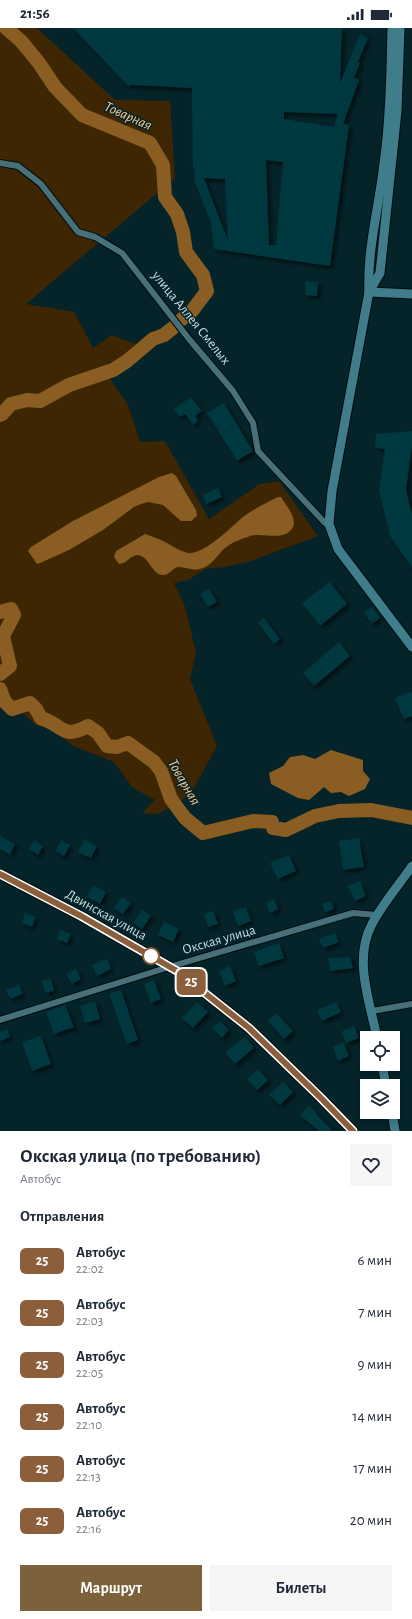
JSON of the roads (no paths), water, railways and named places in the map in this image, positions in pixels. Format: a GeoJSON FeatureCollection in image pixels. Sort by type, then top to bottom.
{"type":"FeatureCollection","features":[{"type":"Feature","properties":{"kind":"main road"},"geometry":{"type":"LineString","coordinates":[[392,28],[389,110],[384,168],[368,271],[369,292],[332,491],[329,524],[332,537],[340,553],[412,647]]}},
{"type":"Feature","properties":{"kind":"main road"},"geometry":{"type":"LineString","coordinates":[[369,292],[380,273],[397,111],[400,28]]}},
{"type":"Feature","properties":{"kind":"main road"},"geometry":{"type":"LineString","coordinates":[[369,292],[412,294]]}},
{"type":"Feature","properties":{"kind":"main road"},"geometry":{"type":"LineString","coordinates":[[376,1031],[363,967],[363,948],[371,926],[377,915],[412,866]]}},
{"type":"Feature","properties":{"kind":"main road","name":"Двинская улица"},"geometry":{"type":"LineString","coordinates":[[0,874],[81,916],[177,971],[249,1028],[353,1131]]}},
{"type":"Feature","properties":{"kind":"main road"},"geometry":{"type":"LineString","coordinates":[[393,1119],[395,1131]]}},
{"type":"Feature","properties":{"kind":"street","name":"улица Аллея Смелых"},"geometry":{"type":"LineString","coordinates":[[0,164],[18,166],[41,184],[78,232],[95,238],[122,253],[189,339],[233,391],[253,423],[258,451],[325,523],[329,524]]}},
{"type":"Feature","properties":{"kind":"street","name":"Окская улица"},"geometry":{"type":"LineString","coordinates":[[0,1020],[169,967],[353,913],[377,915]]}},
{"type":"Feature","properties":{"kind":"street"},"geometry":{"type":"LineString","coordinates":[[372,1011],[412,1004]]}},
{"type":"Feature","properties":{"kind":"waterway","name":"Товарная"},"geometry":{"type":"LineString","coordinates":[[6,28],[21,41],[39,63],[55,87],[82,115],[150,143],[163,165],[165,197],[177,214],[183,232],[186,252],[203,275],[207,291],[192,311],[182,319]]}},
{"type":"Feature","properties":{"kind":"waterway","name":"Товарная"},"geometry":{"type":"LineString","coordinates":[[0,415],[11,404],[27,400],[40,401],[69,385],[113,370],[127,361],[153,339],[164,335],[174,327]]}},
{"type":"Feature","properties":{"kind":"waterway","name":"Товарная"},"geometry":{"type":"LineString","coordinates":[[0,612],[11,609],[14,615],[3,636],[10,666],[0,674]]}},
{"type":"Feature","properties":{"kind":"waterway","name":"Товарная"},"geometry":{"type":"LineString","coordinates":[[0,689],[5,702],[12,709],[30,703],[36,709],[41,718],[68,732],[80,730],[88,726],[98,733],[107,746],[117,747],[128,743],[154,762],[161,771],[171,799],[185,818],[203,833],[253,821],[272,822],[273,828],[286,830],[315,816],[339,811],[371,810],[412,818]]}}]}
